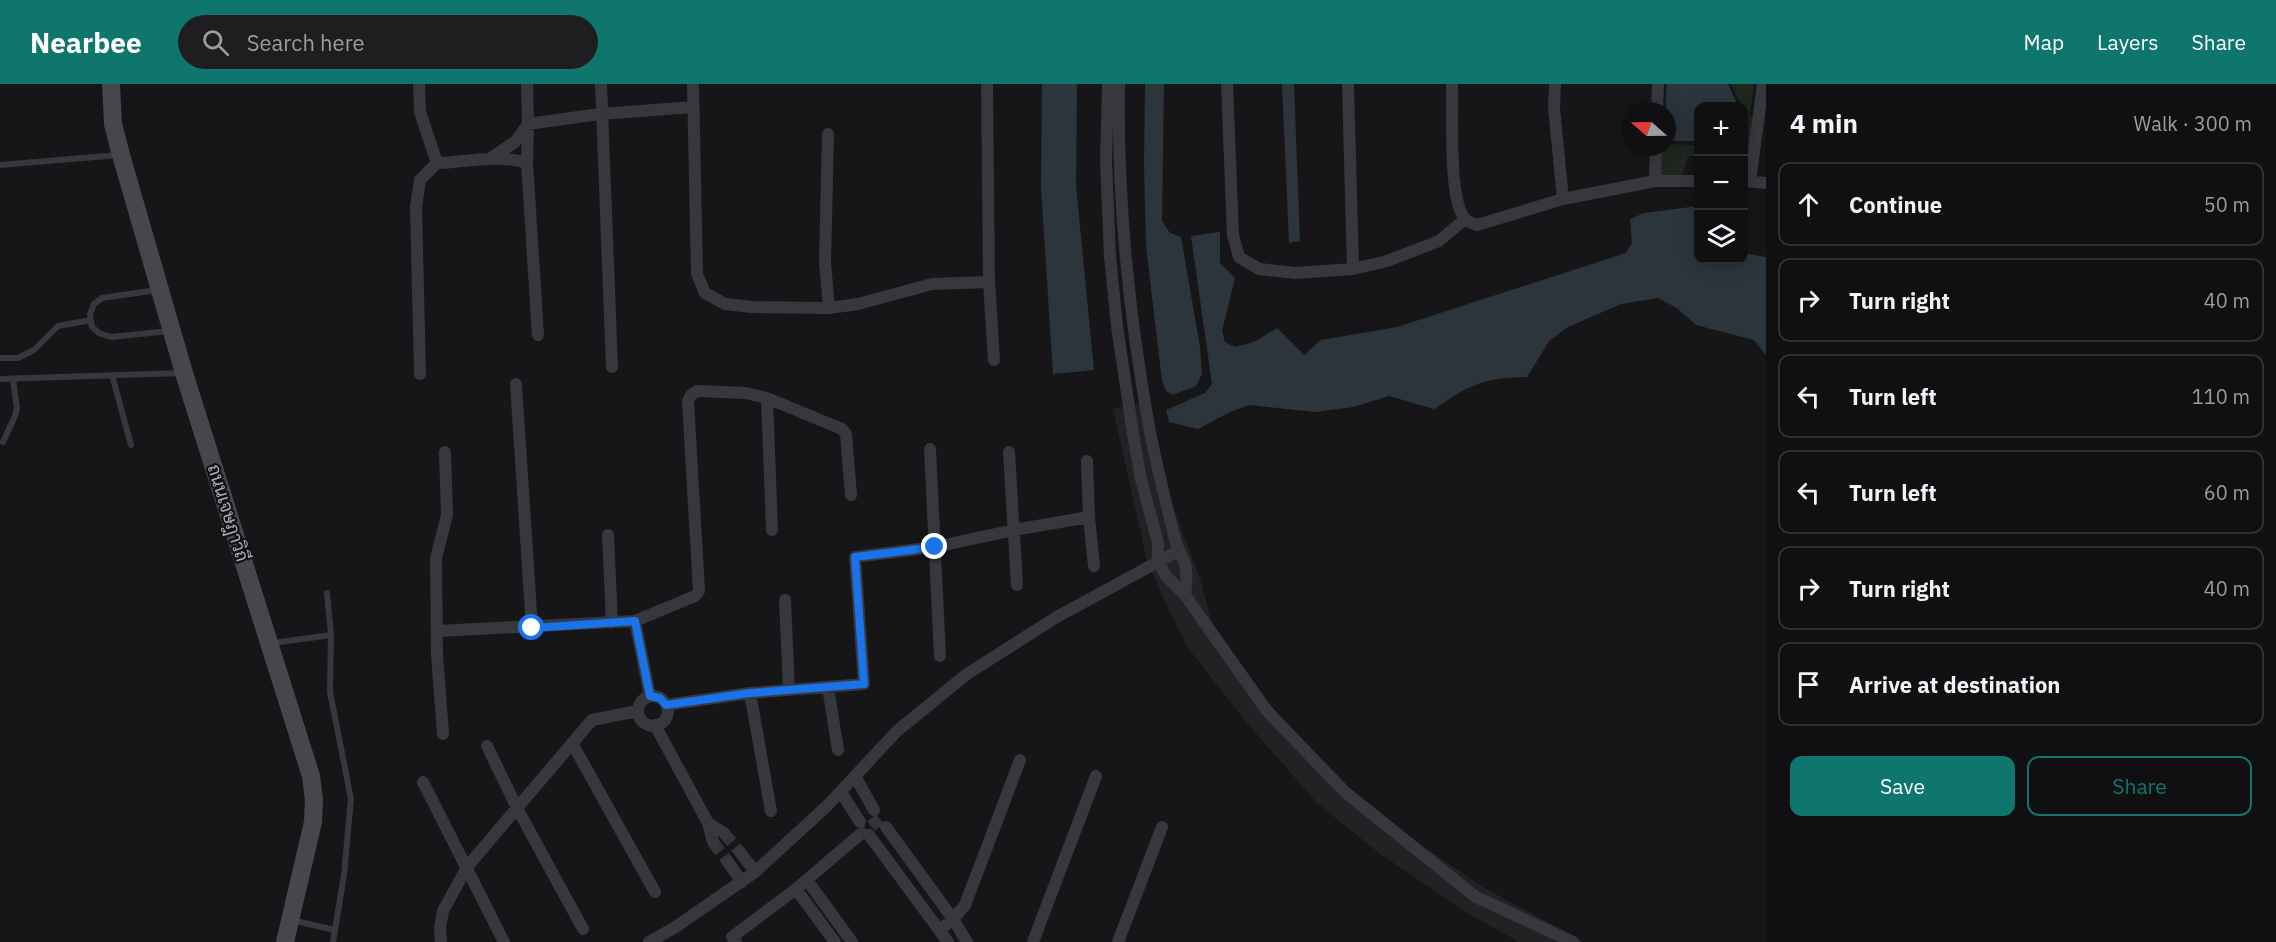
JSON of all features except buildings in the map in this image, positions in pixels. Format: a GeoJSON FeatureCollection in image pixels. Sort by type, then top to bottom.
{"type":"FeatureCollection","features":[{"type":"Feature","properties":{"kind":"street","name":"ถนนเจษฎาวิถี"},"geometry":{"type":"LineString","coordinates":[[111,84],[113,124],[184,373],[311,776],[314,800],[313,822],[285,942]]}},
{"type":"Feature","properties":{"kind":"street"},"geometry":{"type":"LineString","coordinates":[[419,84],[420,112],[437,163]]}},
{"type":"Feature","properties":{"kind":"street"},"geometry":{"type":"LineString","coordinates":[[527,84],[527,163],[538,335]]}},
{"type":"Feature","properties":{"kind":"street"},"geometry":{"type":"LineString","coordinates":[[601,84],[600,114],[612,368]]}},
{"type":"Feature","properties":{"kind":"street"},"geometry":{"type":"LineString","coordinates":[[693,84],[697,274],[705,294],[725,304],[752,308],[829,308],[858,304],[932,284],[989,282]]}},
{"type":"Feature","properties":{"kind":"street"},"geometry":{"type":"LineString","coordinates":[[987,84],[989,282],[994,360]]}},
{"type":"Feature","properties":{"kind":"street"},"geometry":{"type":"LineString","coordinates":[[1108,84],[1106,161],[1110,256],[1117,326],[1141,479],[1158,543],[1158,561],[1166,576],[1185,596],[1268,711],[1345,792],[1476,897],[1573,942]]}},
{"type":"Feature","properties":{"kind":"street"},"geometry":{"type":"LineString","coordinates":[[1119,84],[1119,161],[1124,249],[1132,322],[1159,476],[1178,551],[1184,563],[1185,596]]}},
{"type":"Feature","properties":{"kind":"street"},"geometry":{"type":"LineString","coordinates":[[1227,84],[1233,235],[1239,257],[1259,269],[1296,273],[1353,269],[1387,261],[1439,241],[1465,219]]}},
{"type":"Feature","properties":{"kind":"street"},"geometry":{"type":"LineString","coordinates":[[1348,84],[1353,269]]}},
{"type":"Feature","properties":{"kind":"street"},"geometry":{"type":"LineString","coordinates":[[1452,84],[1454,182],[1458,204],[1465,219],[1478,225],[1563,199],[1655,181],[1694,181]]}},
{"type":"Feature","properties":{"kind":"street"},"geometry":{"type":"LineString","coordinates":[[1555,84],[1554,108],[1563,199]]}},
{"type":"Feature","properties":{"kind":"street"},"geometry":{"type":"LineString","coordinates":[[1657,102],[1658,84]]}},
{"type":"Feature","properties":{"kind":"street"},"geometry":{"type":"LineString","coordinates":[[1748,175],[1763,84]]}},
{"type":"Feature","properties":{"kind":"street"},"geometry":{"type":"LineString","coordinates":[[491,158],[514,142],[528,124],[600,114],[693,107]]}},
{"type":"Feature","properties":{"kind":"street"},"geometry":{"type":"LineString","coordinates":[[828,134],[825,262],[829,308]]}},
{"type":"Feature","properties":{"kind":"street"},"geometry":{"type":"LineString","coordinates":[[1655,181],[1656,156]]}},
{"type":"Feature","properties":{"kind":"street"},"geometry":{"type":"LineString","coordinates":[[420,374],[416,207],[420,180],[437,163],[480,161],[491,158],[512,158],[527,163]]}},
{"type":"Feature","properties":{"kind":"street"},"geometry":{"type":"LineString","coordinates":[[1748,181],[1766,183]]}},
{"type":"Feature","properties":{"kind":"street"},"geometry":{"type":"LineString","coordinates":[[516,384],[532,628]]}},
{"type":"Feature","properties":{"kind":"street"},"geometry":{"type":"LineString","coordinates":[[437,632],[635,621],[695,596],[699,591],[689,398],[697,391],[746,393],[767,398],[842,429],[846,434],[851,495]]}},
{"type":"Feature","properties":{"kind":"street"},"geometry":{"type":"LineString","coordinates":[[767,398],[772,530]]}},
{"type":"Feature","properties":{"kind":"street"},"geometry":{"type":"LineString","coordinates":[[1133,435],[1141,439],[1150,434]]}},
{"type":"Feature","properties":{"kind":"street"},"geometry":{"type":"LineString","coordinates":[[930,449],[940,656]]}},
{"type":"Feature","properties":{"kind":"street"},"geometry":{"type":"LineString","coordinates":[[443,734],[437,632],[436,558],[447,515],[445,452]]}},
{"type":"Feature","properties":{"kind":"street"},"geometry":{"type":"LineString","coordinates":[[1009,452],[1017,585]]}},
{"type":"Feature","properties":{"kind":"street"},"geometry":{"type":"LineString","coordinates":[[1087,461],[1094,566]]}},
{"type":"Feature","properties":{"kind":"street"},"geometry":{"type":"LineString","coordinates":[[666,705],[750,693],[864,684],[855,557],[935,547],[1089,517]]}},
{"type":"Feature","properties":{"kind":"street"},"geometry":{"type":"LineString","coordinates":[[608,535],[612,623]]}},
{"type":"Feature","properties":{"kind":"street"},"geometry":{"type":"LineString","coordinates":[[649,942],[674,928],[754,872],[841,792],[897,731],[967,674],[1055,618],[1178,551]]}},
{"type":"Feature","properties":{"kind":"street"},"geometry":{"type":"LineString","coordinates":[[785,600],[789,690]]}},
{"type":"Feature","properties":{"kind":"street"},"geometry":{"type":"LineString","coordinates":[[635,621],[649,691],[660,698],[667,710],[664,720],[655,725],[641,720],[638,711],[641,701],[649,691]]}},
{"type":"Feature","properties":{"kind":"street"},"geometry":{"type":"LineString","coordinates":[[828,687],[837,750]]}},
{"type":"Feature","properties":{"kind":"street"},"geometry":{"type":"LineString","coordinates":[[750,693],[771,811]]}},
{"type":"Feature","properties":{"kind":"street"},"geometry":{"type":"LineString","coordinates":[[441,942],[440,927],[443,911],[467,867],[572,743],[592,720],[638,711]]}},
{"type":"Feature","properties":{"kind":"street"},"geometry":{"type":"LineString","coordinates":[[655,725],[708,823],[713,842]]}},
{"type":"Feature","properties":{"kind":"street"},"geometry":{"type":"LineString","coordinates":[[572,743],[655,892]]}},
{"type":"Feature","properties":{"kind":"street"},"geometry":{"type":"LineString","coordinates":[[487,746],[517,808],[583,929]]}},
{"type":"Feature","properties":{"kind":"street"},"geometry":{"type":"LineString","coordinates":[[941,929],[953,920],[965,905],[1020,760]]}},
{"type":"Feature","properties":{"kind":"street"},"geometry":{"type":"LineString","coordinates":[[855,776],[874,810]]}},
{"type":"Feature","properties":{"kind":"street"},"geometry":{"type":"LineString","coordinates":[[1033,942],[1096,776]]}},
{"type":"Feature","properties":{"kind":"street"},"geometry":{"type":"LineString","coordinates":[[423,782],[504,942]]}},
{"type":"Feature","properties":{"kind":"street"},"geometry":{"type":"LineString","coordinates":[[841,792],[860,822]]}},
{"type":"Feature","properties":{"kind":"street"},"geometry":{"type":"LineString","coordinates":[[708,823],[724,833]]}},
{"type":"Feature","properties":{"kind":"street"},"geometry":{"type":"LineString","coordinates":[[886,827],[967,942]]}},
{"type":"Feature","properties":{"kind":"street"},"geometry":{"type":"LineString","coordinates":[[1118,942],[1162,827]]}},
{"type":"Feature","properties":{"kind":"street"},"geometry":{"type":"LineString","coordinates":[[731,940],[863,836],[941,929],[948,942]]}},
{"type":"Feature","properties":{"kind":"street"},"geometry":{"type":"LineString","coordinates":[[740,852],[754,872]]}},
{"type":"Feature","properties":{"kind":"street"},"geometry":{"type":"LineString","coordinates":[[728,862],[742,882]]}},
{"type":"Feature","properties":{"kind":"street"},"geometry":{"type":"LineString","coordinates":[[807,880],[852,942]]}},
{"type":"Feature","properties":{"kind":"street"},"geometry":{"type":"LineString","coordinates":[[796,889],[835,942]]}},
{"type":"Feature","properties":{"kind":"lane"},"geometry":{"type":"LineString","coordinates":[[0,165],[121,155]]}},
{"type":"Feature","properties":{"kind":"lane"},"geometry":{"type":"LineString","coordinates":[[161,289],[102,298],[93,304],[90,314],[92,327],[99,333],[111,337],[173,330]]}},
{"type":"Feature","properties":{"kind":"lane"},"geometry":{"type":"LineString","coordinates":[[0,358],[18,358],[34,350],[58,326],[91,320]]}},
{"type":"Feature","properties":{"kind":"lane"},"geometry":{"type":"LineString","coordinates":[[0,379],[184,373]]}},
{"type":"Feature","properties":{"kind":"lane"},"geometry":{"type":"LineString","coordinates":[[112,375],[131,445]]}},
{"type":"Feature","properties":{"kind":"lane"},"geometry":{"type":"LineString","coordinates":[[3,442],[17,408],[13,379]]}},
{"type":"Feature","properties":{"kind":"lane"},"geometry":{"type":"LineString","coordinates":[[327,593],[331,635],[330,692],[351,799],[344,875],[333,942]]}},
{"type":"Feature","properties":{"kind":"lane"},"geometry":{"type":"LineString","coordinates":[[269,644],[331,635]]}},
{"type":"Feature","properties":{"kind":"lane"},"geometry":{"type":"LineString","coordinates":[[290,920],[335,930]]}},
{"type":"Feature","properties":{"kind":"shaded area"},"geometry":{"type":"Polygon","coordinates":[[[1042,84],[1077,84],[1076,186],[1094,370],[1053,374],[1041,188],[1042,84]]]}},
{"type":"Feature","properties":{"kind":"shaded area"},"geometry":{"type":"Polygon","coordinates":[[[1145,84],[1164,84],[1162,221],[1170,233],[1181,237],[1200,347],[1202,374],[1196,386],[1173,395],[1166,391],[1162,381],[1146,246],[1145,84]]]}},
{"type":"Feature","properties":{"kind":"shaded area"},"geometry":{"type":"Polygon","coordinates":[[[1282,84],[1294,84],[1300,241],[1289,243],[1282,84]]]}},
{"type":"Feature","properties":{"kind":"shaded area"},"geometry":{"type":"Polygon","coordinates":[[[1667,84],[1728,84],[1736,102],[1694,102],[1694,141],[1676,141],[1676,102],[1666,102],[1667,84]]]}},
{"type":"Feature","properties":{"kind":"shaded area"},"geometry":{"type":"Polygon","coordinates":[[[1731,84],[1754,84],[1750,114],[1754,122],[1748,153],[1748,102],[1739,102],[1731,84]]]}},
{"type":"Feature","properties":{"kind":"shaded area"},"geometry":{"type":"Polygon","coordinates":[[[1676,144],[1694,145],[1694,156],[1688,156],[1682,177],[1657,177],[1658,156],[1676,156],[1676,144]]]}},
{"type":"Feature","properties":{"kind":"shaded area"},"geometry":{"type":"Polygon","coordinates":[[[1694,207],[1694,264],[1748,264],[1748,254],[1766,257],[1766,355],[1754,340],[1696,325],[1677,308],[1658,298],[1621,304],[1568,327],[1549,341],[1527,377],[1499,379],[1477,384],[1434,409],[1389,396],[1353,407],[1315,412],[1249,405],[1198,429],[1169,422],[1166,410],[1205,393],[1212,384],[1191,236],[1220,232],[1220,263],[1235,278],[1222,331],[1225,342],[1235,347],[1254,342],[1277,328],[1304,355],[1321,340],[1397,327],[1626,253],[1632,243],[1630,219],[1644,213],[1694,207]]]}},
{"type":"Feature","properties":{"kind":"shaded area"},"geometry":{"type":"Polygon","coordinates":[[[1148,401],[1164,485],[1199,575],[1214,632],[1269,703],[1338,781],[1397,829],[1483,887],[1584,942],[1519,942],[1467,913],[1379,853],[1317,803],[1246,722],[1188,648],[1146,557],[1113,409],[1148,401]]]}},
{"type":"Feature","properties":{"kind":"tunnel"},"geometry":{"type":"LineString","coordinates":[[857,837],[880,819]]}},
{"type":"Feature","properties":{"kind":"tunnel"},"geometry":{"type":"LineString","coordinates":[[724,833],[740,852]]}},
{"type":"Feature","properties":{"kind":"tunnel"},"geometry":{"type":"LineString","coordinates":[[713,842],[728,862]]}},
{"type":"Feature","properties":{"kind":"route"},"geometry":{"type":"LineString","coordinates":[[532,628],[635,621],[650,696],[660,698],[666,705],[750,693],[864,684],[855,557],[935,547]]}}]}
